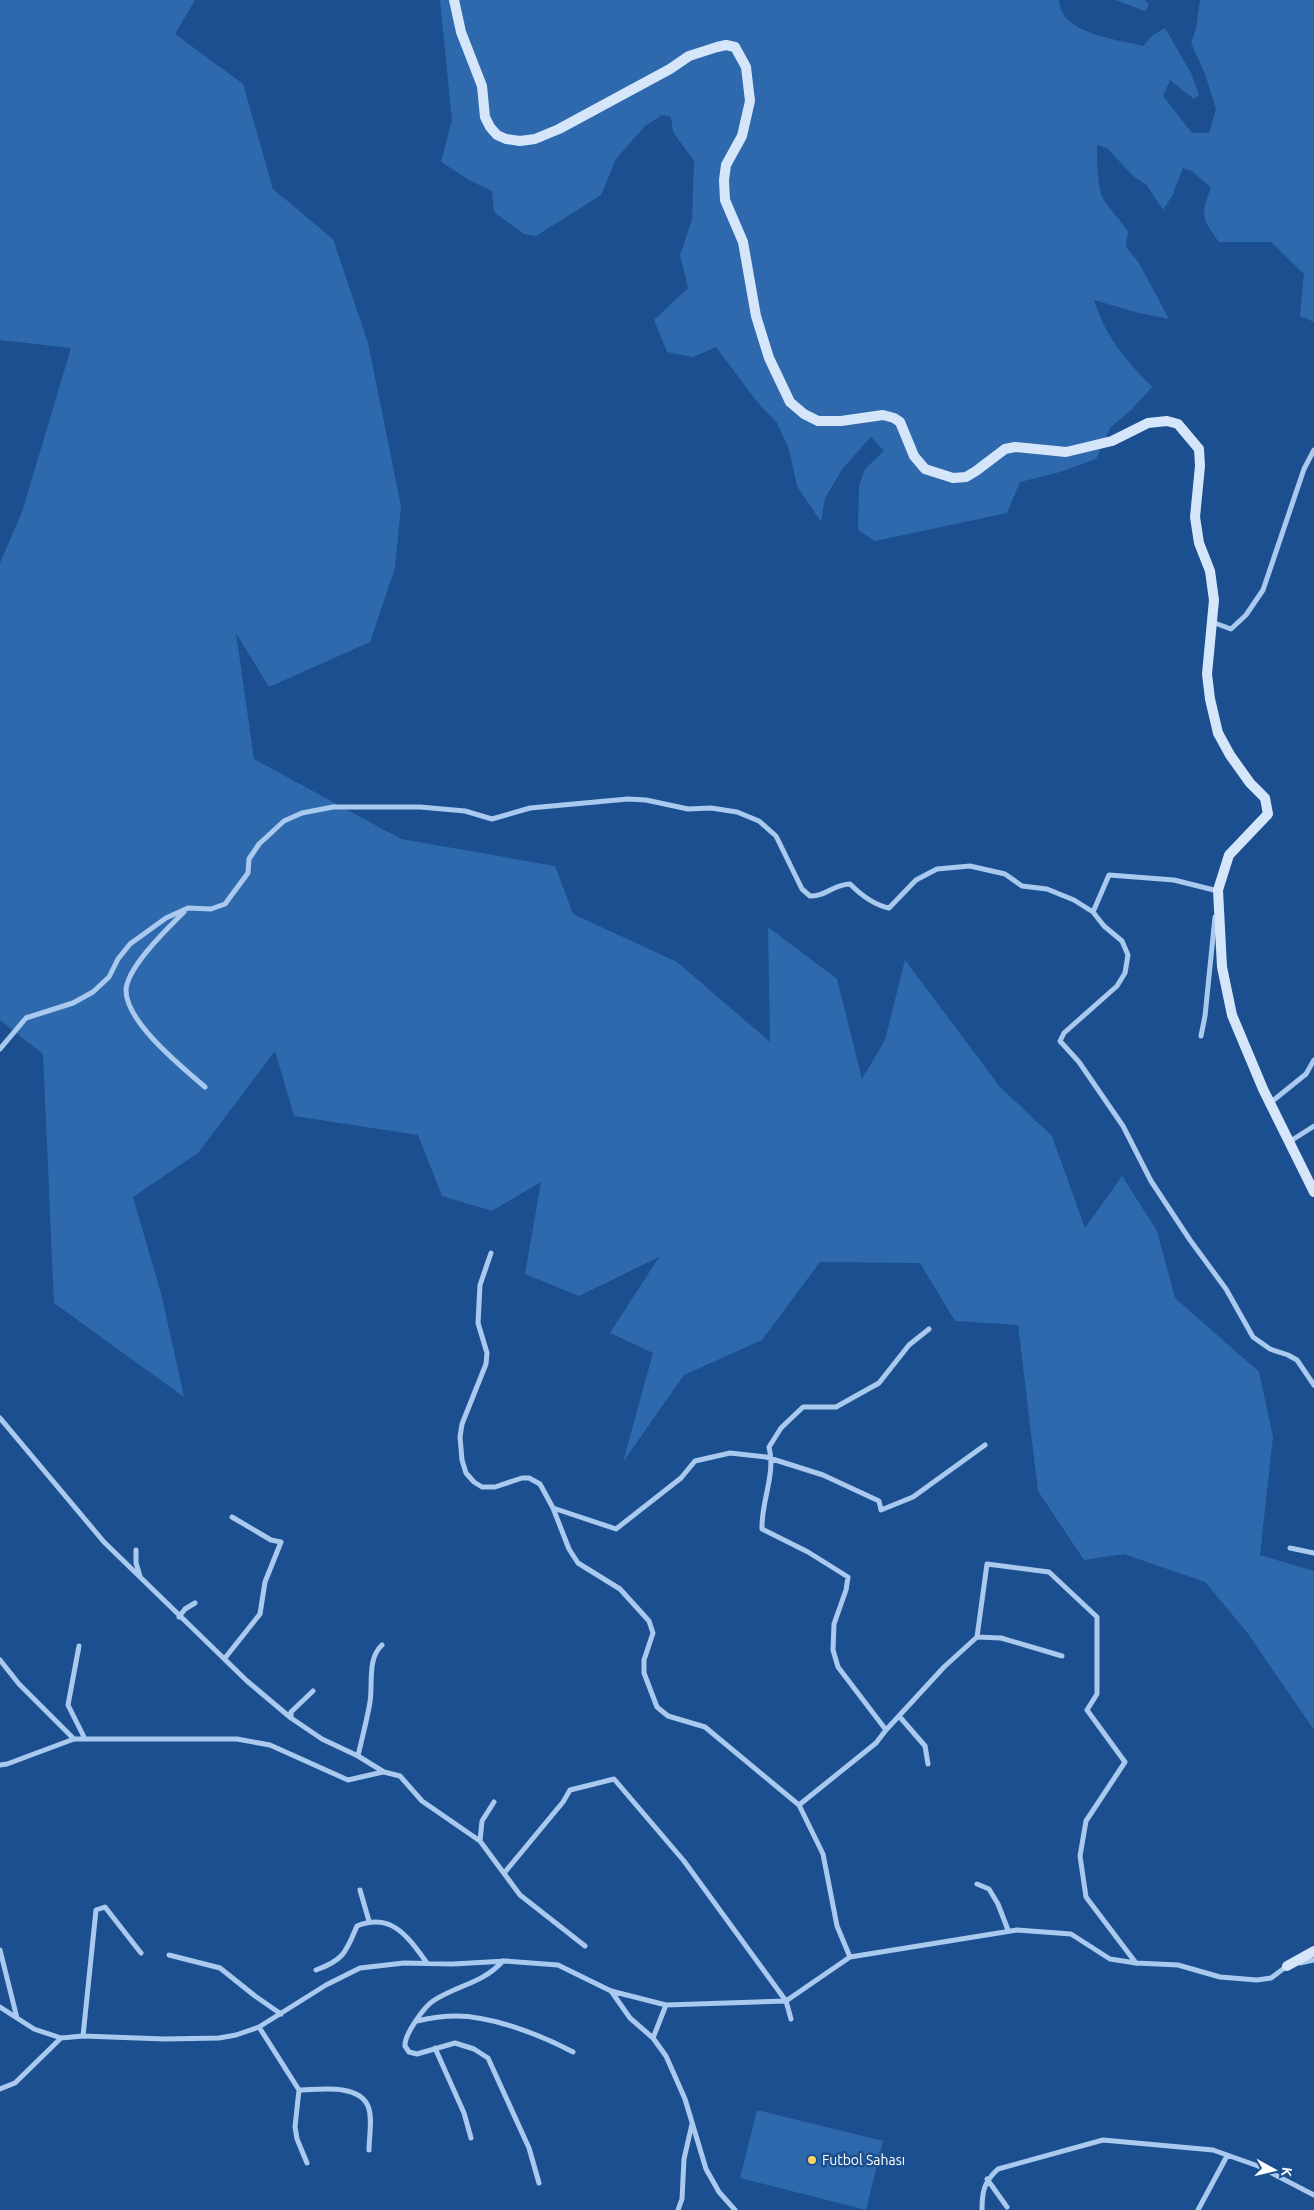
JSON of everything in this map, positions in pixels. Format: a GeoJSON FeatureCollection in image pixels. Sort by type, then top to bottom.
{"type":"FeatureCollection","features":[{"type":"Feature","properties":{"kind":"street"},"geometry":{"type":"LineString","coordinates":[[454,0],[462,32],[482,86],[485,117],[490,128],[497,135],[506,139],[520,141],[535,139],[559,130],[670,69],[689,56],[726,45],[735,48],[746,67],[750,101],[742,136],[726,165],[724,180],[725,200],[743,242],[756,316],[769,358],[790,402],[804,414],[818,421],[841,421],[883,415],[894,418],[900,422],[914,456],[925,470],[953,478],[966,477],[1005,449],[1016,446],[1066,452],[1112,441],[1148,423],[1167,421],[1178,424],[1199,449],[1200,466],[1195,517],[1198,543],[1210,570],[1214,600],[1206,674],[1210,699],[1218,733],[1230,755],[1250,783],[1264,798],[1268,814],[1228,855],[1218,890],[1206,1016],[1202,1036]]}},
{"type":"Feature","properties":{"kind":"street"},"geometry":{"type":"LineString","coordinates":[[1212,622],[1231,629],[1246,615],[1263,590],[1304,469],[1314,450]]}},
{"type":"Feature","properties":{"kind":"street"},"geometry":{"type":"LineString","coordinates":[[0,1049],[26,1018],[73,1003],[93,992],[109,977],[118,959],[130,944],[166,918],[188,908],[211,909],[225,904],[248,874],[249,859],[259,844],[284,821],[302,814],[333,807],[420,807],[465,811],[492,819],[530,808],[628,799],[646,800],[688,809],[711,808],[737,812],[759,821],[776,836],[802,889],[810,896],[820,896],[840,884],[850,884],[861,894],[881,906],[889,908],[916,880],[937,869],[970,866],[1005,874],[1022,886],[1047,889],[1074,900],[1093,912],[1104,926],[1122,941],[1128,955],[1125,973],[1117,986],[1064,1034],[1060,1041],[1079,1062],[1123,1126],[1151,1181],[1190,1240],[1226,1289],[1253,1337],[1270,1349],[1297,1360],[1314,1385]]}},
{"type":"Feature","properties":{"kind":"street"},"geometry":{"type":"LineString","coordinates":[[1093,912],[1109,875],[1174,880],[1218,890]]}},
{"type":"Feature","properties":{"kind":"street"},"geometry":{"type":"LineString","coordinates":[[1218,890],[1222,968],[1232,1015],[1270,1103],[1314,1192]]}},
{"type":"Feature","properties":{"kind":"street"},"geometry":{"type":"LineString","coordinates":[[188,908],[159,938],[136,966],[126,990],[130,1009],[146,1029],[205,1087]]}},
{"type":"Feature","properties":{"kind":"street"},"geometry":{"type":"LineString","coordinates":[[1270,1103],[1306,1074],[1314,1060]]}},
{"type":"Feature","properties":{"kind":"street"},"geometry":{"type":"LineString","coordinates":[[1289,1142],[1314,1126]]}},
{"type":"Feature","properties":{"kind":"street"},"geometry":{"type":"LineString","coordinates":[[491,1254],[480,1285],[478,1323],[487,1353],[486,1364],[462,1424],[460,1437],[462,1460],[466,1473],[474,1482],[482,1487],[495,1487],[522,1478],[529,1478],[540,1484],[553,1508],[569,1549],[578,1563],[620,1589],[649,1621],[653,1633],[644,1660],[644,1673],[657,1707],[668,1716],[705,1727],[798,1805],[823,1854],[837,1926],[850,1956]]}},
{"type":"Feature","properties":{"kind":"street"},"geometry":{"type":"LineString","coordinates":[[886,1730],[838,1667],[833,1650],[834,1624],[846,1590],[848,1577],[808,1552],[762,1529],[772,1460],[769,1447],[781,1428],[803,1407],[836,1407],[880,1383],[909,1345],[929,1329]]}},
{"type":"Feature","properties":{"kind":"street"},"geometry":{"type":"LineString","coordinates":[[0,1418],[104,1542],[179,1617],[225,1658],[247,1681],[291,1718],[322,1739],[358,1756],[384,1772],[400,1776],[422,1801],[480,1841],[505,1872],[520,1895],[585,1946]]}},
{"type":"Feature","properties":{"kind":"street"},"geometry":{"type":"LineString","coordinates":[[553,1508],[616,1529],[681,1478],[695,1461],[730,1453],[766,1458],[823,1475],[879,1501],[880,1510],[913,1497],[985,1445]]}},
{"type":"Feature","properties":{"kind":"street"},"geometry":{"type":"LineString","coordinates":[[225,1658],[260,1614],[266,1582],[281,1542],[271,1540],[232,1517]]}},
{"type":"Feature","properties":{"kind":"street"},"geometry":{"type":"LineString","coordinates":[[1290,1548],[1314,1553]]}},
{"type":"Feature","properties":{"kind":"street"},"geometry":{"type":"LineString","coordinates":[[136,1550],[136,1564],[141,1578]]}},
{"type":"Feature","properties":{"kind":"street"},"geometry":{"type":"LineString","coordinates":[[798,1805],[876,1743],[944,1667],[977,1637],[986,1564],[1049,1572],[1097,1617],[1097,1694],[1088,1710],[1125,1762],[1086,1821],[1080,1856],[1086,1897],[1136,1964]]}},
{"type":"Feature","properties":{"kind":"street"},"geometry":{"type":"LineString","coordinates":[[179,1617],[185,1609],[196,1603]]}},
{"type":"Feature","properties":{"kind":"street"},"geometry":{"type":"LineString","coordinates":[[977,1637],[1001,1638],[1062,1656]]}},
{"type":"Feature","properties":{"kind":"street"},"geometry":{"type":"LineString","coordinates":[[79,1646],[68,1705],[85,1739]]}},
{"type":"Feature","properties":{"kind":"street"},"geometry":{"type":"LineString","coordinates":[[358,1756],[370,1702],[372,1664],[376,1651],[382,1646]]}},
{"type":"Feature","properties":{"kind":"street"},"geometry":{"type":"LineString","coordinates":[[0,1660],[19,1684],[74,1739]]}},
{"type":"Feature","properties":{"kind":"street"},"geometry":{"type":"LineString","coordinates":[[291,1718],[291,1712],[313,1691]]}},
{"type":"Feature","properties":{"kind":"street"},"geometry":{"type":"LineString","coordinates":[[899,1716],[925,1746],[928,1764]]}},
{"type":"Feature","properties":{"kind":"street"},"geometry":{"type":"LineString","coordinates":[[0,1765],[74,1739],[237,1739],[270,1745],[348,1780],[384,1772]]}},
{"type":"Feature","properties":{"kind":"street"},"geometry":{"type":"LineString","coordinates":[[505,1872],[563,1802],[570,1790],[614,1779],[684,1861],[786,2001],[791,2019]]}},
{"type":"Feature","properties":{"kind":"street"},"geometry":{"type":"LineString","coordinates":[[480,1841],[482,1821],[494,1802]]}},
{"type":"Feature","properties":{"kind":"street"},"geometry":{"type":"LineString","coordinates":[[977,1884],[989,1889],[998,1904],[1008,1930]]}},
{"type":"Feature","properties":{"kind":"street"},"geometry":{"type":"LineString","coordinates":[[360,1890],[370,1921]]}},
{"type":"Feature","properties":{"kind":"street"},"geometry":{"type":"LineString","coordinates":[[83,2036],[96,1910],[105,1907],[141,1953]]}},
{"type":"Feature","properties":{"kind":"street"},"geometry":{"type":"LineString","coordinates":[[316,1970],[335,1963],[347,1949],[357,1926],[370,1921],[394,1925],[410,1939],[427,1963]]}},
{"type":"Feature","properties":{"kind":"street"},"geometry":{"type":"LineString","coordinates":[[0,2007],[34,2029],[61,2038],[83,2036],[165,2039],[213,2038],[236,2035],[259,2027],[326,1986],[360,1968],[404,1963],[503,1961],[558,1965],[611,1991],[666,2005],[786,2001],[850,1956],[1008,1930],[1035,1930],[1070,1934],[1110,1959],[1136,1964],[1178,1966],[1220,1977],[1256,1980],[1271,1978],[1287,1966],[1314,1952]]}},
{"type":"Feature","properties":{"kind":"street"},"geometry":{"type":"LineString","coordinates":[[0,1950],[17,2018]]}},
{"type":"Feature","properties":{"kind":"street"},"geometry":{"type":"LineString","coordinates":[[169,1955],[220,1968],[281,2014]]}},
{"type":"Feature","properties":{"kind":"street"},"geometry":{"type":"LineString","coordinates":[[1287,1966],[1314,1960]]}},
{"type":"Feature","properties":{"kind":"street"},"geometry":{"type":"LineString","coordinates":[[503,1961],[496,1969],[479,1981],[432,2001],[406,2038],[407,2049],[417,2054],[434,2048],[460,2044],[474,2049],[488,2058],[530,2148],[539,2183]]}},
{"type":"Feature","properties":{"kind":"street"},"geometry":{"type":"LineString","coordinates":[[611,1991],[630,2018],[653,2038],[666,2056],[686,2099],[702,2158],[712,2181],[735,2210]]}},
{"type":"Feature","properties":{"kind":"street"},"geometry":{"type":"LineString","coordinates":[[653,2038],[666,2005]]}},
{"type":"Feature","properties":{"kind":"street"},"geometry":{"type":"LineString","coordinates":[[417,2021],[445,2016],[474,2018],[539,2036],[573,2052]]}},
{"type":"Feature","properties":{"kind":"street"},"geometry":{"type":"LineString","coordinates":[[259,2027],[299,2090],[295,2127],[297,2138],[308,2163]]}},
{"type":"Feature","properties":{"kind":"street"},"geometry":{"type":"LineString","coordinates":[[0,2089],[15,2084],[61,2038]]}},
{"type":"Feature","properties":{"kind":"street"},"geometry":{"type":"LineString","coordinates":[[434,2048],[464,2113],[471,2138]]}},
{"type":"Feature","properties":{"kind":"street"},"geometry":{"type":"LineString","coordinates":[[299,2090],[346,2091],[363,2099],[368,2106],[369,2150]]}},
{"type":"Feature","properties":{"kind":"street"},"geometry":{"type":"LineString","coordinates":[[678,2210],[682,2199],[684,2159],[692,2123]]}},
{"type":"Feature","properties":{"kind":"street"},"geometry":{"type":"LineString","coordinates":[[982,2210],[982,2190],[987,2179],[998,2169],[1103,2140],[1213,2150],[1258,2166],[1314,2195]]}},
{"type":"Feature","properties":{"kind":"street"},"geometry":{"type":"LineString","coordinates":[[1198,2210],[1227,2156]]}},
{"type":"Feature","properties":{"kind":"street"},"geometry":{"type":"LineString","coordinates":[[987,2179],[1007,2207]]}},
{"type":"Feature","properties":{"kind":"shaded area"},"geometry":{"type":"Polygon","coordinates":[[[0,0],[195,0],[175,34],[243,84],[273,189],[333,239],[368,343],[401,506],[395,568],[370,642],[269,687],[236,633],[254,759],[401,839],[555,866],[573,914],[677,962],[770,1042],[768,927],[837,979],[862,1079],[885,1040],[905,960],[1000,1087],[1052,1136],[1085,1228],[1122,1176],[1157,1231],[1175,1298],[1259,1372],[1273,1437],[1260,1555],[1314,1571],[1314,1730],[1246,1631],[1205,1582],[1124,1554],[1084,1560],[1038,1491],[1018,1325],[955,1321],[920,1263],[820,1262],[762,1340],[684,1375],[623,1462],[653,1353],[610,1333],[659,1257],[579,1296],[525,1274],[541,1182],[492,1211],[442,1196],[418,1135],[294,1116],[275,1051],[198,1153],[133,1197],[162,1297],[184,1397],[54,1303],[43,1054],[0,1020],[0,563],[22,512],[71,348],[0,340],[0,0]]]}},
{"type":"Feature","properties":{"kind":"shaded area"},"geometry":{"type":"Polygon","coordinates":[[[440,0],[1059,0],[1062,11],[1069,21],[1079,28],[1105,37],[1143,46],[1153,35],[1165,28],[1191,73],[1199,95],[1194,99],[1170,80],[1163,96],[1192,133],[1209,133],[1216,109],[1205,74],[1191,43],[1196,28],[1200,0],[1314,0],[1314,322],[1300,316],[1304,274],[1271,242],[1219,242],[1204,217],[1205,205],[1211,188],[1192,171],[1183,168],[1172,196],[1163,210],[1146,184],[1134,177],[1107,148],[1097,145],[1098,174],[1102,195],[1128,232],[1126,247],[1139,263],[1169,319],[1139,313],[1094,300],[1104,326],[1117,347],[1152,387],[1131,410],[1110,428],[1096,459],[1060,472],[1020,482],[1007,513],[875,541],[858,530],[859,486],[865,469],[884,451],[871,437],[843,468],[825,498],[821,522],[797,486],[789,449],[777,423],[758,403],[716,347],[693,357],[667,352],[654,320],[688,288],[680,255],[692,220],[694,161],[673,132],[671,117],[662,115],[645,126],[616,159],[601,195],[536,236],[524,234],[494,212],[492,191],[469,180],[441,162],[452,120],[440,0]]]}},
{"type":"Feature","properties":{"kind":"shaded area"},"geometry":{"type":"Polygon","coordinates":[[[1115,0],[1145,0],[1149,5],[1145,11],[1115,0]]]}},
{"type":"Feature","properties":{"kind":"shaded area","name":"Futbol Sahası"},"geometry":{"type":"Polygon","coordinates":[[[757,2110],[883,2141],[866,2210],[740,2178],[757,2110]]]}},
{"type":"Feature","properties":{"kind":"place","name":"Futbol Sahası"},"geometry":{"type":"Point","coordinates":[812,2160]}}]}
